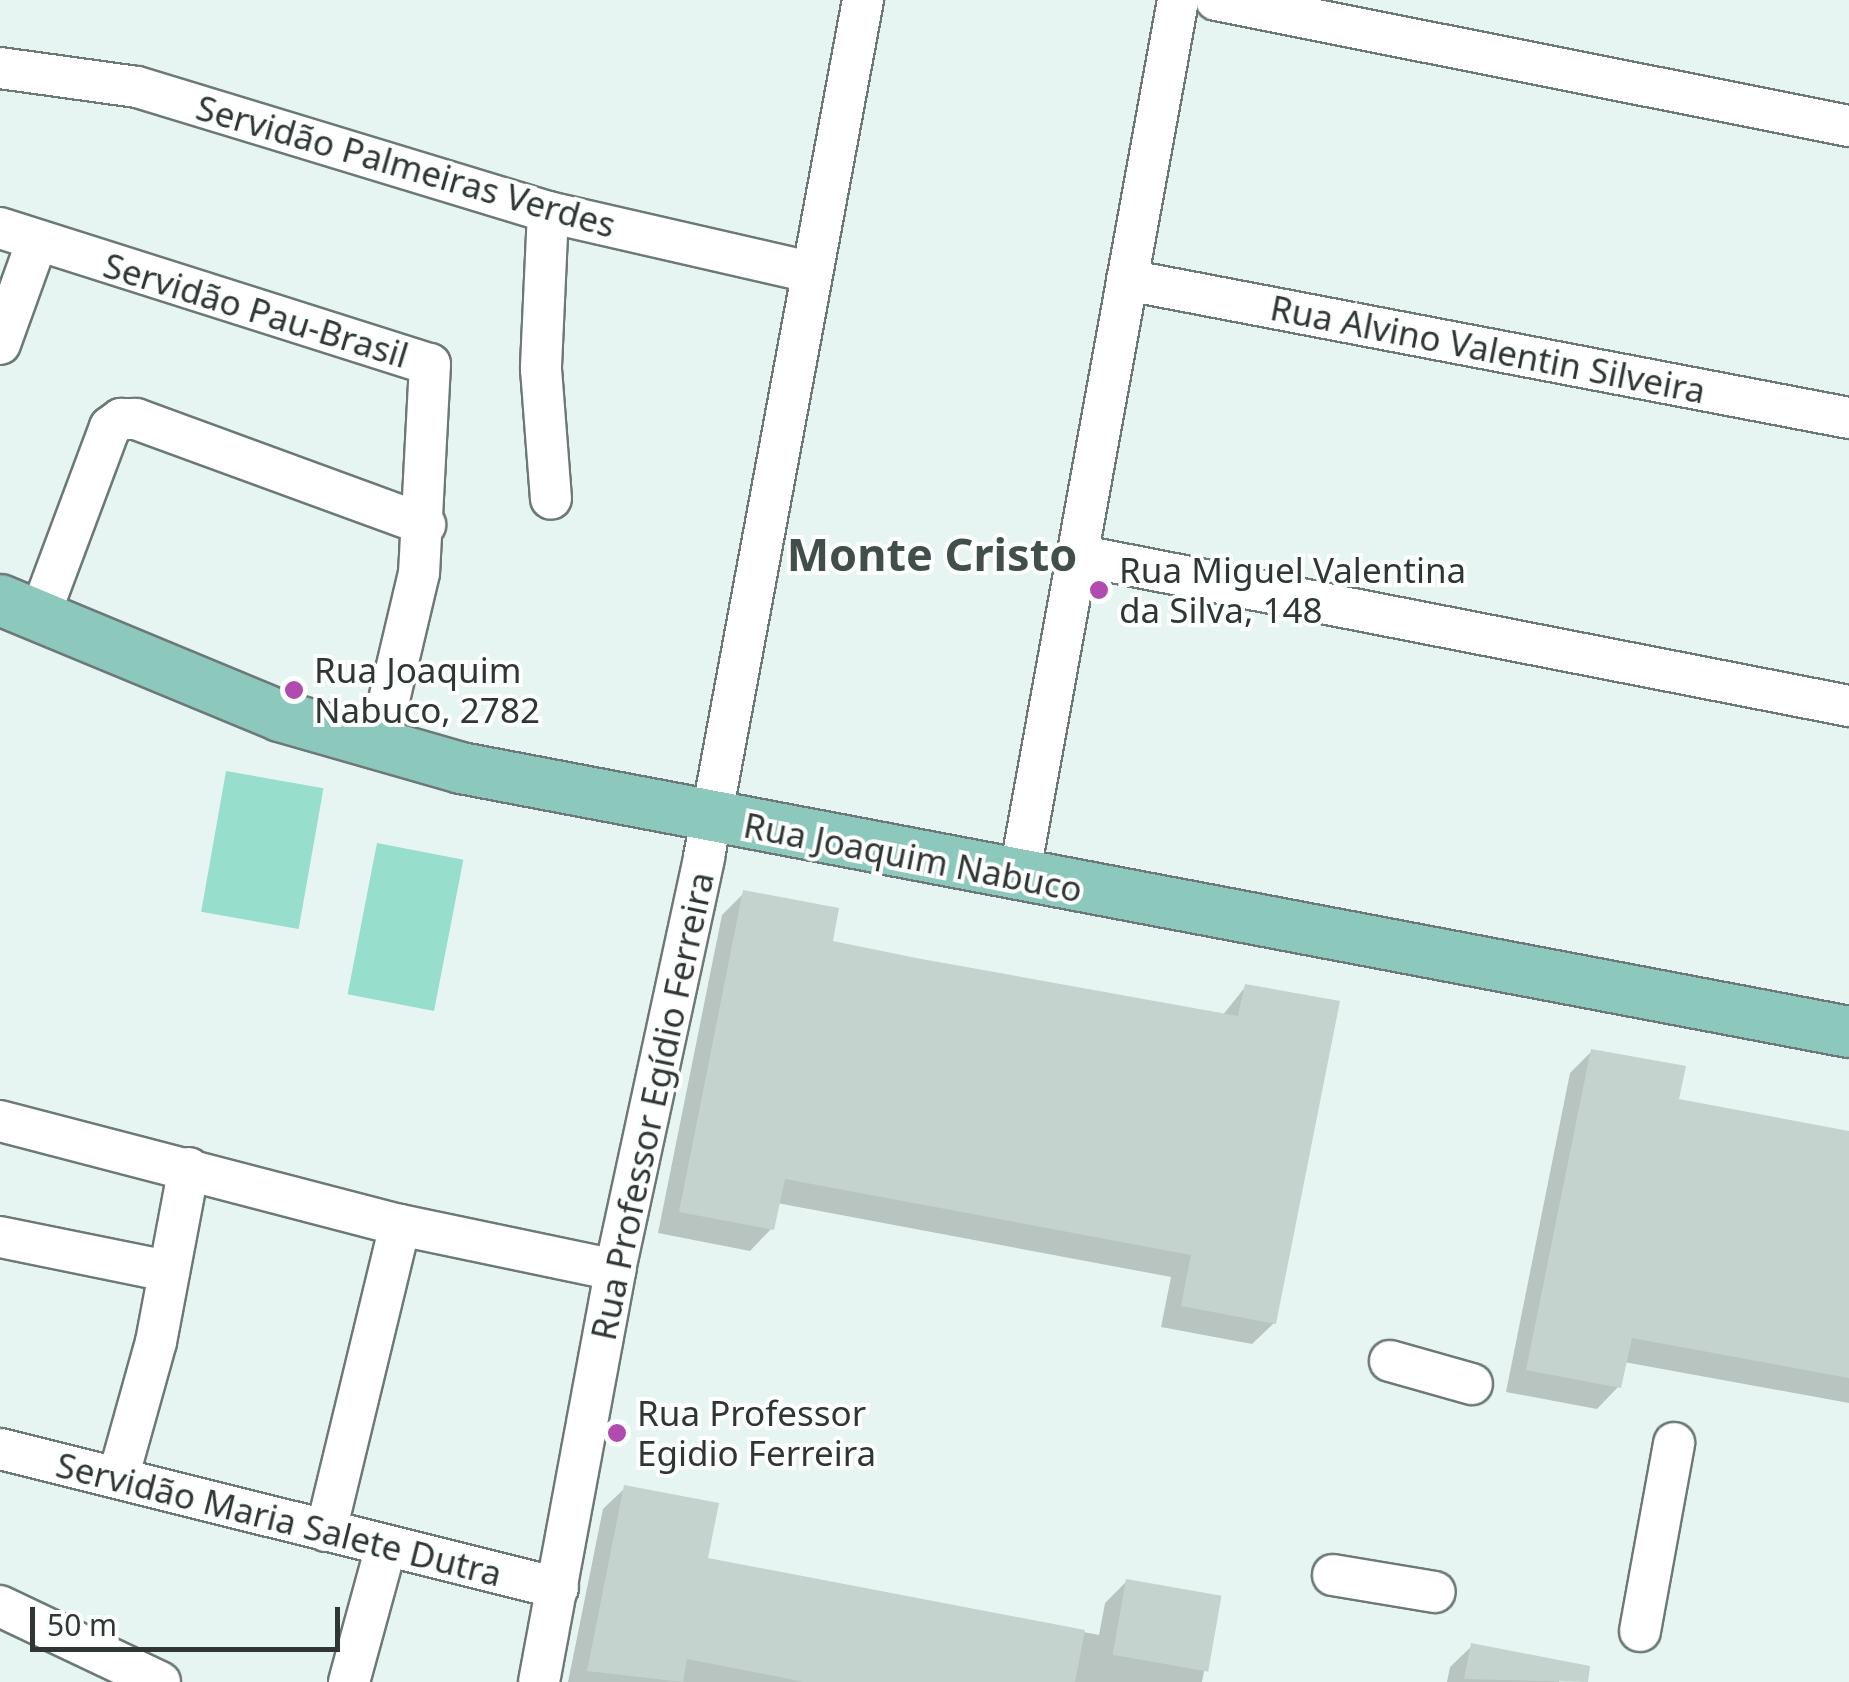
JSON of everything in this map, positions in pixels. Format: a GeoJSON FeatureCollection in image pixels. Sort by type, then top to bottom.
{"type":"FeatureCollection","features":[{"type":"Feature","properties":{"kind":"main road","name":"Rua Joaquim Nabuco"},"geometry":{"type":"LineString","coordinates":[[20,608],[280,716],[378,746],[710,818],[1849,1032]]}},
{"type":"Feature","properties":{"kind":"street","name":"Rua Professor Egídio Ferreira"},"geometry":{"type":"LineString","coordinates":[[539,1682],[615,1270],[710,818],[863,0]]}},
{"type":"Feature","properties":{"kind":"street"},"geometry":{"type":"LineString","coordinates":[[1019,877],[1178,0]]}},
{"type":"Feature","properties":{"kind":"street"},"geometry":{"type":"LineString","coordinates":[[1216,0],[1849,126]]}},
{"type":"Feature","properties":{"kind":"street","name":"Servidão Palmeiras Verdes"},"geometry":{"type":"LineString","coordinates":[[0,68],[137,87],[548,212],[811,272]]}},
{"type":"Feature","properties":{"kind":"street"},"geometry":{"type":"LineString","coordinates":[[548,212],[541,369],[550,499]]}},
{"type":"Feature","properties":{"kind":"street"},"geometry":{"type":"LineString","coordinates":[[0,344],[18,234]]}},
{"type":"Feature","properties":{"kind":"street","name":"Servidão Pau-Brasil"},"geometry":{"type":"LineString","coordinates":[[18,234],[430,364],[425,525],[406,641],[378,746]]}},
{"type":"Feature","properties":{"kind":"street","name":"Rua Alvino Valentin Silveira"},"geometry":{"type":"LineString","coordinates":[[1127,280],[1849,418]]}},
{"type":"Feature","properties":{"kind":"street"},"geometry":{"type":"LineString","coordinates":[[20,608],[110,428],[121,419],[136,418],[425,525]]}},
{"type":"Feature","properties":{"kind":"street"},"geometry":{"type":"LineString","coordinates":[[1077,555],[1849,706]]}},
{"type":"Feature","properties":{"kind":"street"},"geometry":{"type":"LineString","coordinates":[[0,1121],[400,1224],[615,1270]]}},
{"type":"Feature","properties":{"kind":"street"},"geometry":{"type":"LineString","coordinates":[[118,1478],[138,1423],[189,1168]]}},
{"type":"Feature","properties":{"kind":"street"},"geometry":{"type":"LineString","coordinates":[[326,1531],[400,1224]]}},
{"type":"Feature","properties":{"kind":"street"},"geometry":{"type":"LineString","coordinates":[[0,1237],[167,1271]]}},
{"type":"Feature","properties":{"kind":"street"},"geometry":{"type":"LineString","coordinates":[[1390,1361],[1472,1384]]}},
{"type":"Feature","properties":{"kind":"street"},"geometry":{"type":"LineString","coordinates":[[1640,1631],[1674,1443]]}},
{"type":"Feature","properties":{"kind":"street","name":"Servidão Maria Salete Dutra"},"geometry":{"type":"LineString","coordinates":[[0,1449],[558,1588]]}},
{"type":"Feature","properties":{"kind":"street"},"geometry":{"type":"LineString","coordinates":[[349,1682],[386,1547]]}},
{"type":"Feature","properties":{"kind":"street"},"geometry":{"type":"LineString","coordinates":[[1334,1574],[1435,1592]]}},
{"type":"Feature","properties":{"kind":"street"},"geometry":{"type":"LineString","coordinates":[[0,1606],[160,1682]]}},
{"type":"Feature","properties":{"kind":"green space"},"geometry":{"type":"Polygon","coordinates":[[[226,771],[323,788],[299,929],[201,912],[226,771]]]}},
{"type":"Feature","properties":{"kind":"green space"},"geometry":{"type":"Polygon","coordinates":[[[377,843],[463,860],[434,1011],[348,994],[377,843]]]}},
{"type":"Feature","properties":{"kind":"building"},"geometry":{"type":"Polygon","coordinates":[[[743,890],[839,908],[833,941],[916,958],[1238,1016],[1245,984],[1340,1001],[1276,1324],[1181,1306],[1191,1255],[785,1179],[774,1230],[679,1212],[743,890]]]}},
{"type":"Feature","properties":{"kind":"building"},"geometry":{"type":"Polygon","coordinates":[[[1591,1049],[1686,1066],[1679,1099],[1849,1131],[1849,1378],[1632,1338],[1621,1388],[1526,1370],[1591,1049]]]}},
{"type":"Feature","properties":{"kind":"building"},"geometry":{"type":"Polygon","coordinates":[[[624,1485],[719,1503],[708,1558],[1085,1630],[1075,1682],[805,1682],[687,1659],[683,1682],[587,1671],[624,1485]]]}},
{"type":"Feature","properties":{"kind":"building"},"geometry":{"type":"Polygon","coordinates":[[[1126,1579],[1222,1596],[1208,1672],[1113,1655],[1126,1579]]]}},
{"type":"Feature","properties":{"kind":"building"},"geometry":{"type":"Polygon","coordinates":[[[1471,1643],[1590,1666],[1588,1682],[1464,1679],[1471,1643]]]}},
{"type":"Feature","properties":{"kind":"place","name":"Rua Miguel Valentina da Silva, 148"},"geometry":{"type":"Point","coordinates":[1099,590]}},
{"type":"Feature","properties":{"kind":"place","name":"Rua Joaquim Nabuco, 2782"},"geometry":{"type":"Point","coordinates":[294,690]}},
{"type":"Feature","properties":{"kind":"place","name":"Rua Professor Egidio Ferreira"},"geometry":{"type":"Point","coordinates":[617,1433]}},
{"type":"Feature","properties":{"kind":"district","name":"Monte Cristo"},"geometry":{"type":"Point","coordinates":[932,554]}}]}
